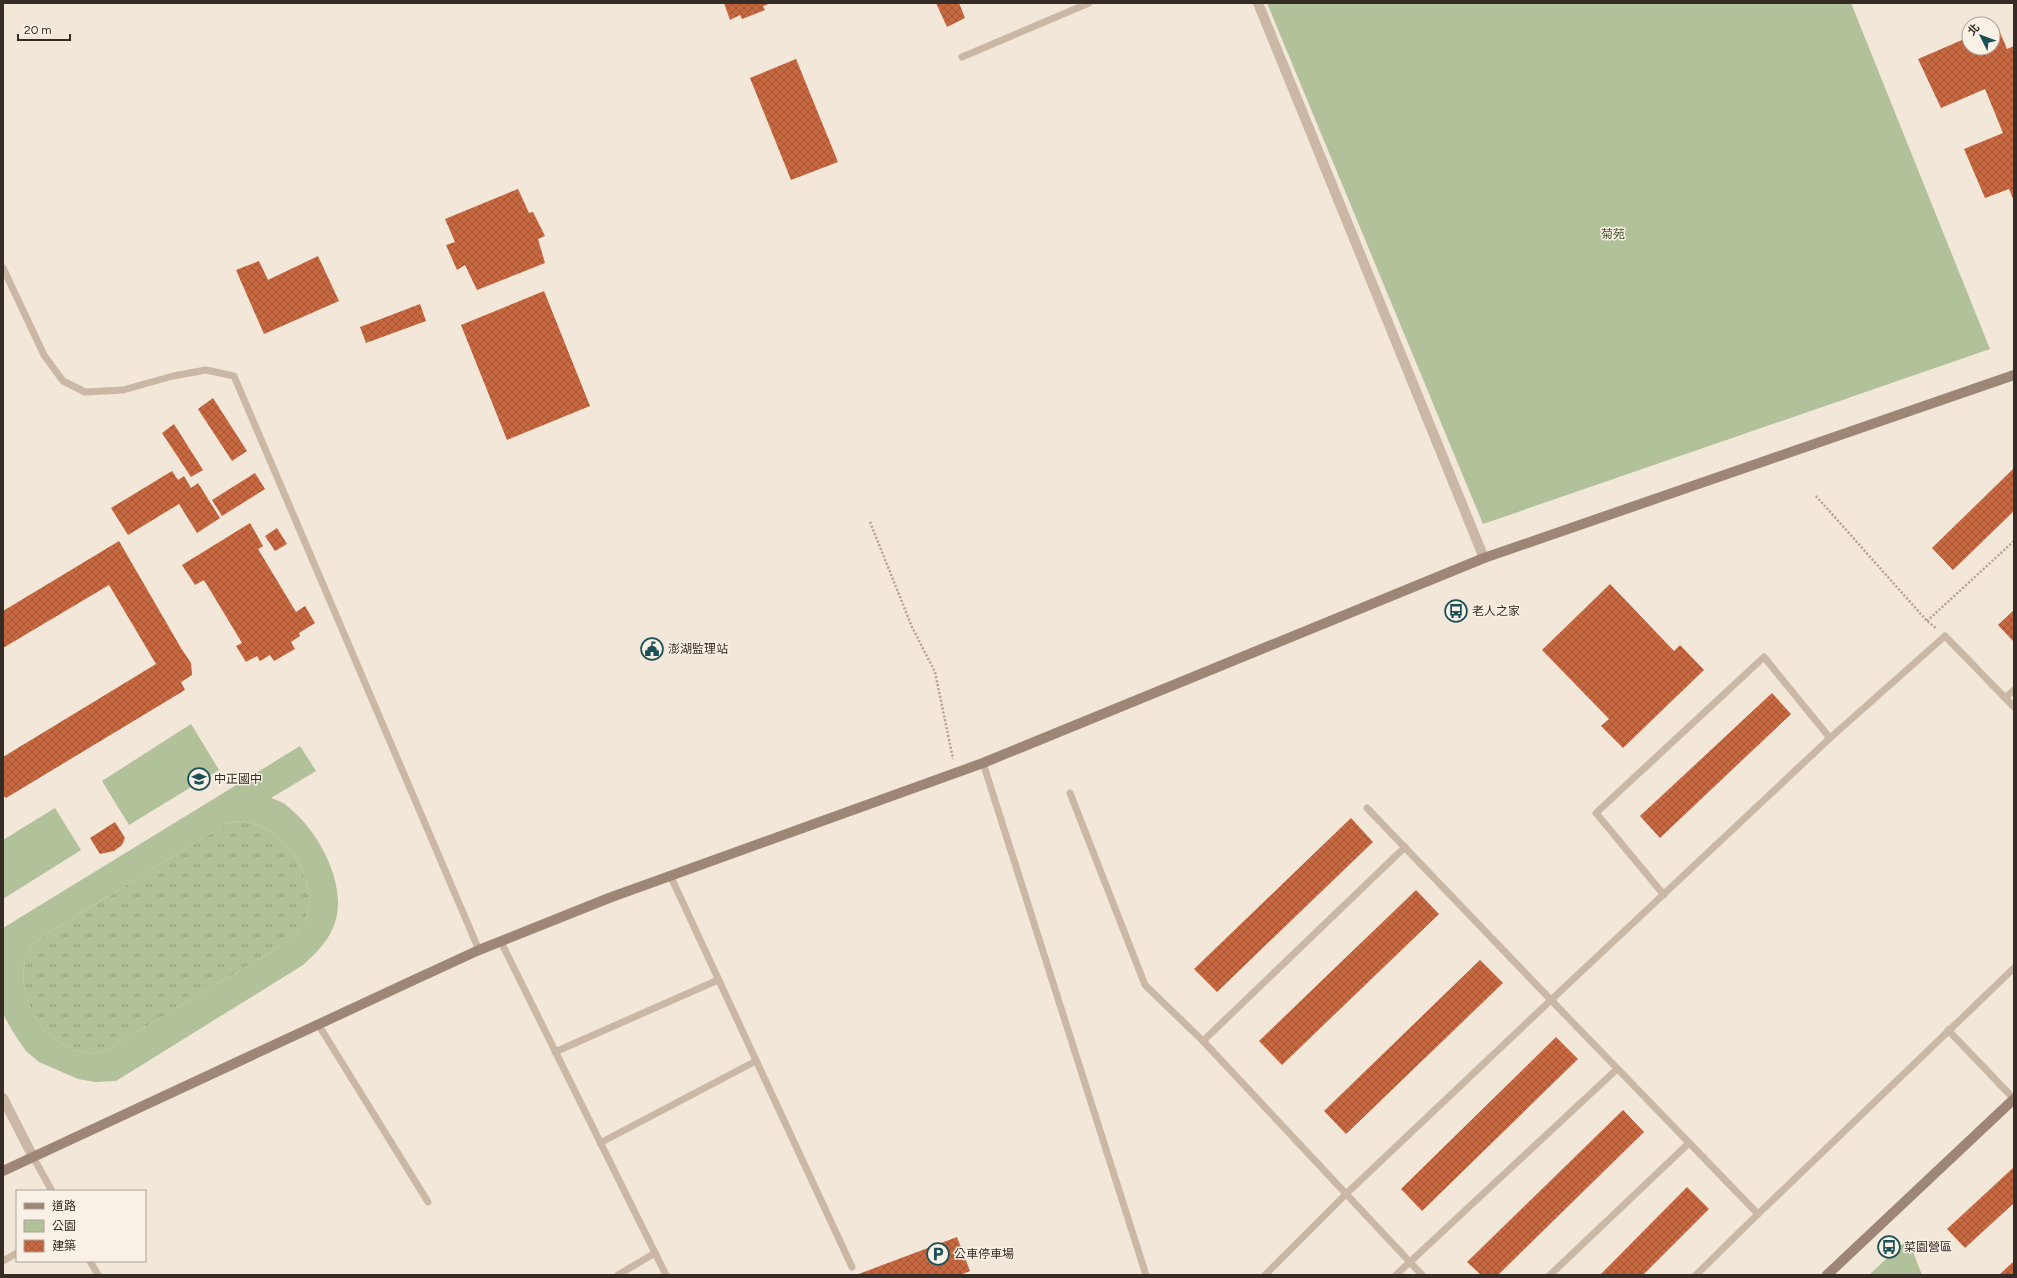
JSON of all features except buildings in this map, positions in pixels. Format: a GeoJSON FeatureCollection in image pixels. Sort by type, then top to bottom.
{"type":"FeatureCollection","features":[{"type":"Feature","properties":{"kind":"main road"},"geometry":{"type":"LineString","coordinates":[[3,1171],[479,950],[670,875],[983,763],[1484,558],[2014,375]]}},
{"type":"Feature","properties":{"kind":"main road"},"geometry":{"type":"LineString","coordinates":[[1827,1275],[2014,1099]]}},
{"type":"Feature","properties":{"kind":"street"},"geometry":{"type":"LineString","coordinates":[[1258,3],[1484,558]]}},
{"type":"Feature","properties":{"kind":"street"},"geometry":{"type":"LineString","coordinates":[[3,1098],[33,1157]]}},
{"type":"Feature","properties":{"kind":"lane"},"geometry":{"type":"LineString","coordinates":[[962,57],[1089,3]]}},
{"type":"Feature","properties":{"kind":"lane"},"geometry":{"type":"LineString","coordinates":[[3,268],[44,355],[63,381],[85,392],[123,390],[173,376],[206,370],[234,376],[479,950]]}},
{"type":"Feature","properties":{"kind":"lane"},"geometry":{"type":"LineString","coordinates":[[1264,1275],[1346,1194],[1830,738],[1945,636],[2014,708]]}},
{"type":"Feature","properties":{"kind":"lane"},"geometry":{"type":"LineString","coordinates":[[1664,895],[1596,813],[1764,657],[1830,738]]}},
{"type":"Feature","properties":{"kind":"lane"},"geometry":{"type":"LineString","coordinates":[[2005,698],[2014,690]]}},
{"type":"Feature","properties":{"kind":"lane"},"geometry":{"type":"LineString","coordinates":[[983,763],[1146,1275]]}},
{"type":"Feature","properties":{"kind":"lane"},"geometry":{"type":"LineString","coordinates":[[1070,793],[1145,985],[1203,1041],[1422,1275]]}},
{"type":"Feature","properties":{"kind":"lane"},"geometry":{"type":"LineString","coordinates":[[1367,808],[1758,1214]]}},
{"type":"Feature","properties":{"kind":"lane"},"geometry":{"type":"LineString","coordinates":[[1203,1041],[1404,847]]}},
{"type":"Feature","properties":{"kind":"lane"},"geometry":{"type":"LineString","coordinates":[[670,875],[852,1267]]}},
{"type":"Feature","properties":{"kind":"lane"},"geometry":{"type":"LineString","coordinates":[[501,942],[666,1275]]}},
{"type":"Feature","properties":{"kind":"lane"},"geometry":{"type":"LineString","coordinates":[[1696,1275],[1948,1030],[2014,968]]}},
{"type":"Feature","properties":{"kind":"lane"},"geometry":{"type":"LineString","coordinates":[[556,1052],[718,980]]}},
{"type":"Feature","properties":{"kind":"lane"},"geometry":{"type":"LineString","coordinates":[[318,1024],[428,1202]]}},
{"type":"Feature","properties":{"kind":"lane"},"geometry":{"type":"LineString","coordinates":[[1948,1030],[2014,1099]]}},
{"type":"Feature","properties":{"kind":"lane"},"geometry":{"type":"LineString","coordinates":[[600,1143],[756,1062]]}},
{"type":"Feature","properties":{"kind":"lane"},"geometry":{"type":"LineString","coordinates":[[1396,1275],[1617,1069]]}},
{"type":"Feature","properties":{"kind":"lane"},"geometry":{"type":"LineString","coordinates":[[1550,1275],[1689,1143]]}},
{"type":"Feature","properties":{"kind":"lane"},"geometry":{"type":"LineString","coordinates":[[33,1157],[51,1190]]}},
{"type":"Feature","properties":{"kind":"lane"},"geometry":{"type":"LineString","coordinates":[[3,1261],[16,1253]]}},
{"type":"Feature","properties":{"kind":"lane"},"geometry":{"type":"LineString","coordinates":[[618,1275],[655,1253]]}},
{"type":"Feature","properties":{"kind":"lane"},"geometry":{"type":"LineString","coordinates":[[91,1262],[98,1275]]}},
{"type":"Feature","properties":{"kind":"path"},"geometry":{"type":"LineString","coordinates":[[1816,496],[1927,621],[1945,636]]}},
{"type":"Feature","properties":{"kind":"path"},"geometry":{"type":"LineString","coordinates":[[870,522],[912,627],[935,672],[956,773]]}},
{"type":"Feature","properties":{"kind":"path"},"geometry":{"type":"LineString","coordinates":[[1927,621],[2014,541]]}},
{"type":"Feature","properties":{"kind":"green space","name":"菊苑"},"geometry":{"type":"Polygon","coordinates":[[[1267,3],[1851,3],[1990,349],[1483,524],[1267,3]]]}},
{"type":"Feature","properties":{"kind":"green space"},"geometry":{"type":"Polygon","coordinates":[[[191,724],[219,770],[129,825],[102,781],[191,724]]]}},
{"type":"Feature","properties":{"kind":"green space"},"geometry":{"type":"Polygon","coordinates":[[[300,746],[316,771],[271,798],[285,805],[298,816],[309,828],[326,857],[333,873],[337,889],[338,904],[336,919],[331,933],[318,950],[303,965],[116,1081],[95,1082],[78,1079],[39,1062],[26,1051],[3,1014],[3,928],[300,746]],[[242,821],[226,824],[43,936],[34,943],[27,954],[23,974],[29,1004],[41,1027],[62,1044],[74,1050],[83,1053],[90,1053],[107,1050],[289,941],[306,919],[309,908],[307,885],[303,874],[292,852],[276,835],[264,828],[242,821]]]}},
{"type":"Feature","properties":{"kind":"green space"},"geometry":{"type":"Polygon","coordinates":[[[55,808],[81,850],[3,899],[3,840],[55,808]]]}},
{"type":"Feature","properties":{"kind":"green space"},"geometry":{"type":"Polygon","coordinates":[[[242,821],[260,826],[276,835],[292,852],[303,874],[307,885],[309,908],[306,919],[289,941],[107,1050],[83,1053],[74,1050],[62,1044],[41,1027],[29,1004],[23,974],[27,954],[34,943],[43,936],[226,824],[242,821]]]}},
{"type":"Feature","properties":{"kind":"green space"},"geometry":{"type":"Polygon","coordinates":[[[1908,1239],[1922,1275],[1869,1275],[1908,1239]]]}},
{"type":"Feature","properties":{"kind":"place","name":"老人之家"},"geometry":{"type":"Point","coordinates":[1456,611]}},
{"type":"Feature","properties":{"kind":"place","name":"澎湖監理站"},"geometry":{"type":"Point","coordinates":[652,649]}},
{"type":"Feature","properties":{"kind":"place","name":"中正國中"},"geometry":{"type":"Point","coordinates":[199,779]}},
{"type":"Feature","properties":{"kind":"place","name":"菜園營區"},"geometry":{"type":"Point","coordinates":[1889,1247]}},
{"type":"Feature","properties":{"kind":"place","name":"公車停車場"},"geometry":{"type":"Point","coordinates":[938,1254]}}]}
